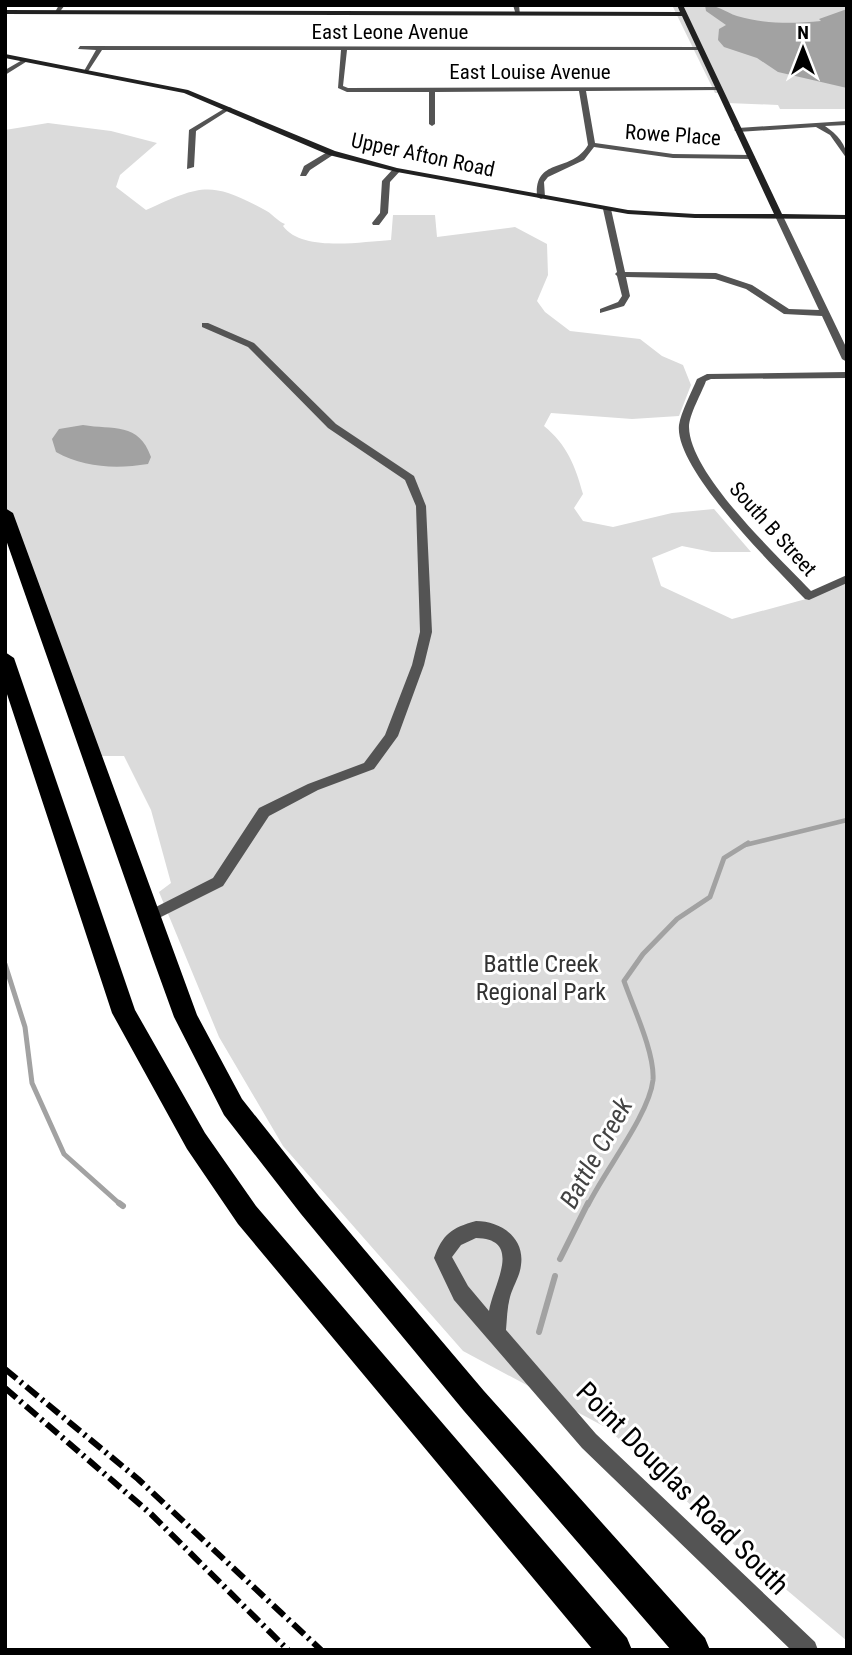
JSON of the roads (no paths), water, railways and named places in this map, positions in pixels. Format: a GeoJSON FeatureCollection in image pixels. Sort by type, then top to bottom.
{"type":"FeatureCollection","features":[{"type":"Feature","properties":{"kind":"highway"},"geometry":{"type":"LineString","coordinates":[[5,513],[186,1017],[233,1107],[310,1205],[474,1401],[694,1650]]}},
{"type":"Feature","properties":{"kind":"highway"},"geometry":{"type":"LineString","coordinates":[[5,658],[99,946],[124,1013],[196,1141],[247,1214],[285,1261],[615,1650]]}},
{"type":"Feature","properties":{"kind":"street"},"geometry":{"type":"LineString","coordinates":[[58,12],[62,5]]}},
{"type":"Feature","properties":{"kind":"street"},"geometry":{"type":"LineString","coordinates":[[516,5],[517,14]]}},
{"type":"Feature","properties":{"kind":"street"},"geometry":{"type":"LineString","coordinates":[[680,5],[847,359]]}},
{"type":"Feature","properties":{"kind":"street"},"geometry":{"type":"LineString","coordinates":[[5,12],[343,9],[517,14],[683,14]]}},
{"type":"Feature","properties":{"kind":"street","name":"East Leone Avenue"},"geometry":{"type":"LineString","coordinates":[[80,48],[701,49]]}},
{"type":"Feature","properties":{"kind":"street"},"geometry":{"type":"LineString","coordinates":[[87,71],[100,48]]}},
{"type":"Feature","properties":{"kind":"street","name":"East Louise Avenue"},"geometry":{"type":"LineString","coordinates":[[344,50],[342,89],[719,89]]}},
{"type":"Feature","properties":{"kind":"street","name":"Upper Afton Road"},"geometry":{"type":"LineString","coordinates":[[5,56],[186,91],[332,153],[397,170],[607,209],[673,215],[847,217]]}},
{"type":"Feature","properties":{"kind":"street"},"geometry":{"type":"LineString","coordinates":[[5,73],[26,60]]}},
{"type":"Feature","properties":{"kind":"street"},"geometry":{"type":"LineString","coordinates":[[432,89],[432,124]]}},
{"type":"Feature","properties":{"kind":"street"},"geometry":{"type":"LineString","coordinates":[[541,197],[540,184],[544,177],[575,162],[592,145],[582,89]]}},
{"type":"Feature","properties":{"kind":"street"},"geometry":{"type":"LineString","coordinates":[[190,167],[193,130],[229,108]]}},
{"type":"Feature","properties":{"kind":"street"},"geometry":{"type":"LineString","coordinates":[[738,130],[783,130],[847,123]]}},
{"type":"Feature","properties":{"kind":"street"},"geometry":{"type":"LineString","coordinates":[[818,125],[833,134],[846,156]]}},
{"type":"Feature","properties":{"kind":"street","name":"Rowe Place"},"geometry":{"type":"LineString","coordinates":[[592,145],[673,156],[751,157]]}},
{"type":"Feature","properties":{"kind":"street"},"geometry":{"type":"LineString","coordinates":[[303,174],[307,168],[332,153]]}},
{"type":"Feature","properties":{"kind":"street"},"geometry":{"type":"LineString","coordinates":[[376,223],[384,213],[386,181],[397,170]]}},
{"type":"Feature","properties":{"kind":"street"},"geometry":{"type":"LineString","coordinates":[[603,311],[624,300],[626,294],[619,274],[607,209]]}},
{"type":"Feature","properties":{"kind":"street"},"geometry":{"type":"LineString","coordinates":[[619,274],[716,276],[749,287],[787,312],[824,313]]}},
{"type":"Feature","properties":{"kind":"street"},"geometry":{"type":"LineString","coordinates":[[151,916],[218,882],[264,812],[313,787],[369,766],[391,736],[418,665],[426,632],[421,506],[410,478],[332,426],[251,345],[205,325]]}},
{"type":"Feature","properties":{"kind":"street","name":"South B Street"},"geometry":{"type":"LineString","coordinates":[[847,375],[710,376],[702,379],[684,425],[689,449],[723,505],[808,596],[847,578]]}},
{"type":"Feature","properties":{"kind":"street","name":"Point Douglas Road South"},"geometry":{"type":"LineString","coordinates":[[496,1331],[502,1293],[513,1264],[511,1252],[506,1240],[495,1233],[486,1229],[466,1231],[445,1248],[446,1268],[461,1293],[589,1441],[807,1650]]}},
{"type":"Feature","properties":{"kind":"waterway","name":"Battle Creek"},"geometry":{"type":"LineString","coordinates":[[745,845],[847,820]]}},
{"type":"Feature","properties":{"kind":"waterway","name":"Battle Creek"},"geometry":{"type":"LineString","coordinates":[[588,1205],[644,1109],[653,1080],[651,1057],[624,981],[643,954],[677,919],[710,897],[724,858],[748,843]]}},
{"type":"Feature","properties":{"kind":"waterway","name":"Battle Creek"},"geometry":{"type":"LineString","coordinates":[[5,964],[25,1027],[32,1083],[64,1154],[121,1205]]}},
{"type":"Feature","properties":{"kind":"waterway","name":"Battle Creek"},"geometry":{"type":"LineString","coordinates":[[119,1203],[123,1206]]}},
{"type":"Feature","properties":{"kind":"waterway","name":"Battle Creek"},"geometry":{"type":"LineString","coordinates":[[560,1259],[588,1203]]}},
{"type":"Feature","properties":{"kind":"waterway","name":"Battle Creek"},"geometry":{"type":"LineString","coordinates":[[539,1332],[555,1276]]}},
{"type":"Feature","properties":{"kind":"railway"},"geometry":{"type":"LineString","coordinates":[[5,1369],[138,1479],[321,1650]]}},
{"type":"Feature","properties":{"kind":"railway"},"geometry":{"type":"LineString","coordinates":[[5,1388],[151,1514],[288,1650]]}},
{"type":"Feature","properties":{"kind":"park label","name":"Battle Creek Regional Park"},"geometry":{"type":"Point","coordinates":[541,978]}}]}
